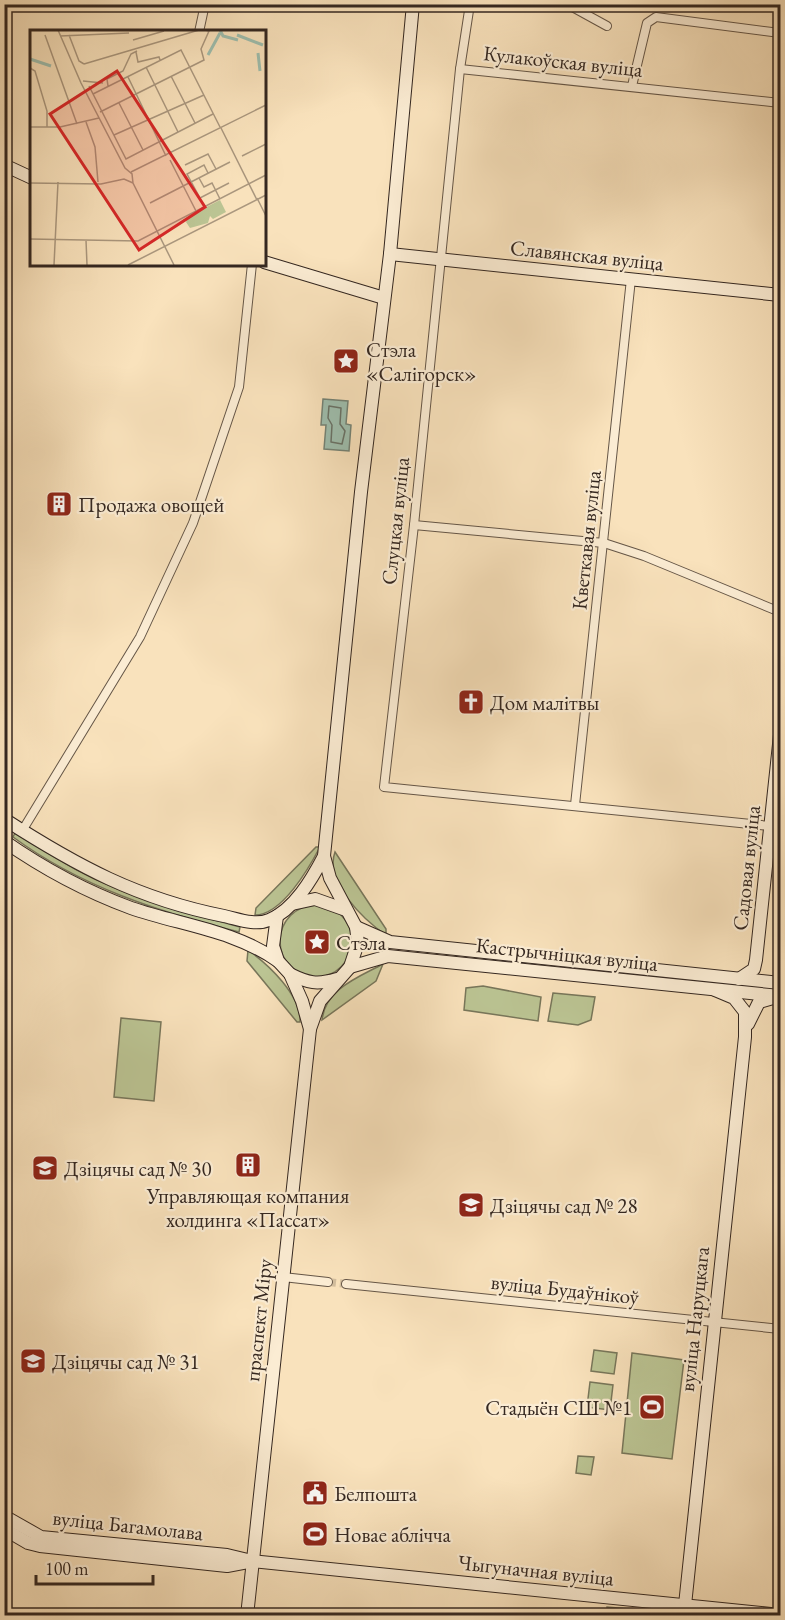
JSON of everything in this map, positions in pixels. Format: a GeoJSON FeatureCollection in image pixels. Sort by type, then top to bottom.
{"type":"FeatureCollection","features":[{"type":"Feature","properties":{"kind":"main road"},"geometry":{"type":"LineString","coordinates":[[4,819],[89,871],[143,895],[193,910],[256,923],[277,916],[292,904],[315,874],[324,856],[359,512],[390,254],[413,4]]}},
{"type":"Feature","properties":{"kind":"main road"},"geometry":{"type":"LineString","coordinates":[[4,165],[30,177]]}},
{"type":"Feature","properties":{"kind":"main road","name":"Славянская вуліца"},"geometry":{"type":"LineString","coordinates":[[390,254],[780,296]]}},
{"type":"Feature","properties":{"kind":"main road"},"geometry":{"type":"LineString","coordinates":[[266,263],[384,298]]}},
{"type":"Feature","properties":{"kind":"main road","name":"Садовая вуліца"},"geometry":{"type":"LineString","coordinates":[[754,969],[775,827],[780,735]]}},
{"type":"Feature","properties":{"kind":"main road"},"geometry":{"type":"LineString","coordinates":[[4,841],[82,889],[132,908],[241,939],[278,961],[290,974],[302,1001],[310,1029]]}},
{"type":"Feature","properties":{"kind":"main road"},"geometry":{"type":"LineString","coordinates":[[310,1029],[320,1001],[337,979],[350,967],[358,943],[356,927],[330,878],[324,856]]}},
{"type":"Feature","properties":{"kind":"main road"},"geometry":{"type":"LineString","coordinates":[[292,904],[315,898],[346,910]]}},
{"type":"Feature","properties":{"kind":"main road"},"geometry":{"type":"LineString","coordinates":[[277,916],[273,935],[278,961]]}},
{"type":"Feature","properties":{"kind":"main road","name":"Кастрычніцкая вуліца"},"geometry":{"type":"LineString","coordinates":[[356,927],[390,942],[774,982]]}},
{"type":"Feature","properties":{"kind":"main road","name":"Кастрычніцкая вуліца"},"geometry":{"type":"LineString","coordinates":[[350,967],[388,956],[780,996]]}},
{"type":"Feature","properties":{"kind":"main road"},"geometry":{"type":"LineString","coordinates":[[739,979],[754,969],[774,982]]}},
{"type":"Feature","properties":{"kind":"main road"},"geometry":{"type":"LineString","coordinates":[[290,974],[308,983],[322,984],[337,979]]}},
{"type":"Feature","properties":{"kind":"main road"},"geometry":{"type":"LineString","coordinates":[[716,990],[734,998],[745,1012],[745,1037]]}},
{"type":"Feature","properties":{"kind":"main road"},"geometry":{"type":"LineString","coordinates":[[745,1037],[752,1012],[759,1002],[780,996]]}},
{"type":"Feature","properties":{"kind":"main road","name":"праспект Міру"},"geometry":{"type":"LineString","coordinates":[[247,1616],[310,1029]]}},
{"type":"Feature","properties":{"kind":"main road","name":"вуліца Наруцкага"},"geometry":{"type":"LineString","coordinates":[[685,1605],[745,1037]]}},
{"type":"Feature","properties":{"kind":"main road","name":"вуліца Багамолава"},"geometry":{"type":"LineString","coordinates":[[4,1516],[41,1536],[77,1544],[158,1558],[227,1566],[252,1561]]}},
{"type":"Feature","properties":{"kind":"main road","name":"вуліца Багамолава"},"geometry":{"type":"LineString","coordinates":[[4,1529],[28,1543],[77,1544],[227,1555],[252,1561]]}},
{"type":"Feature","properties":{"kind":"main road","name":"Чыгуначная вуліца"},"geometry":{"type":"LineString","coordinates":[[252,1561],[780,1615]]}},
{"type":"Feature","properties":{"kind":"street"},"geometry":{"type":"LineString","coordinates":[[200,30],[206,4]]}},
{"type":"Feature","properties":{"kind":"street"},"geometry":{"type":"LineString","coordinates":[[460,65],[470,4]]}},
{"type":"Feature","properties":{"kind":"street"},"geometry":{"type":"LineString","coordinates":[[567,4],[607,26]]}},
{"type":"Feature","properties":{"kind":"street"},"geometry":{"type":"LineString","coordinates":[[633,83],[647,23],[657,16],[780,33]]}},
{"type":"Feature","properties":{"kind":"street","name":"Кулакоўская вуліца"},"geometry":{"type":"LineString","coordinates":[[440,259],[460,65],[633,83],[780,103]]}},
{"type":"Feature","properties":{"kind":"street","name":"Слуцкая вуліца"},"geometry":{"type":"LineString","coordinates":[[440,259],[414,525],[394,674],[384,787],[575,805]]}},
{"type":"Feature","properties":{"kind":"street"},"geometry":{"type":"LineString","coordinates":[[22,831],[128,657],[193,523],[239,387],[252,266]]}},
{"type":"Feature","properties":{"kind":"street","name":"Кветкавая вуліца"},"geometry":{"type":"LineString","coordinates":[[575,805],[631,279]]}},
{"type":"Feature","properties":{"kind":"street"},"geometry":{"type":"LineString","coordinates":[[414,525],[604,543],[644,556],[780,612]]}},
{"type":"Feature","properties":{"kind":"street"},"geometry":{"type":"LineString","coordinates":[[575,805],[775,827]]}},
{"type":"Feature","properties":{"kind":"street"},"geometry":{"type":"LineString","coordinates":[[283,1277],[328,1282]]}},
{"type":"Feature","properties":{"kind":"street","name":"вуліца Будаўнікоў"},"geometry":{"type":"LineString","coordinates":[[346,1284],[780,1329]]}},
{"type":"Feature","properties":{"kind":"green space"},"geometry":{"type":"Polygon","coordinates":[[[15,833],[75,869],[115,888],[176,909],[240,927],[239,932],[180,916],[93,884],[39,855],[13,837],[15,833]]]}},
{"type":"Feature","properties":{"kind":"green space"},"geometry":{"type":"Polygon","coordinates":[[[316,847],[320,847],[294,889],[275,907],[265,913],[255,915],[256,908],[316,847]]]}},
{"type":"Feature","properties":{"kind":"green space"},"geometry":{"type":"Polygon","coordinates":[[[335,852],[386,929],[386,935],[367,920],[348,899],[335,876],[333,864],[335,852]]]}},
{"type":"Feature","properties":{"kind":"green space"},"geometry":{"type":"Polygon","coordinates":[[[316,905],[336,911],[346,921],[352,941],[346,961],[336,971],[316,977],[296,971],[286,961],[280,941],[286,921],[296,911],[316,905]]]}},
{"type":"Feature","properties":{"kind":"green space"},"geometry":{"type":"Polygon","coordinates":[[[248,950],[274,972],[290,991],[299,1012],[300,1022],[297,1022],[247,961],[248,950]]]}},
{"type":"Feature","properties":{"kind":"green space"},"geometry":{"type":"Polygon","coordinates":[[[383,964],[376,981],[322,1020],[324,1009],[336,992],[354,979],[383,964]]]}},
{"type":"Feature","properties":{"kind":"green space"},"geometry":{"type":"Polygon","coordinates":[[[483,986],[541,997],[538,1021],[464,1010],[466,988],[483,986]]]}},
{"type":"Feature","properties":{"kind":"green space"},"geometry":{"type":"Polygon","coordinates":[[[553,993],[595,997],[591,1020],[578,1025],[548,1021],[553,993]]]}},
{"type":"Feature","properties":{"kind":"green space"},"geometry":{"type":"Polygon","coordinates":[[[121,1018],[161,1022],[154,1101],[114,1097],[121,1018]]]}},
{"type":"Feature","properties":{"kind":"green space"},"geometry":{"type":"Polygon","coordinates":[[[594,1350],[617,1353],[614,1374],[591,1371],[594,1350]]]}},
{"type":"Feature","properties":{"kind":"green space","name":"Стадыён СШ №1"},"geometry":{"type":"Polygon","coordinates":[[[632,1353],[684,1360],[672,1459],[622,1453],[632,1353]]]}},
{"type":"Feature","properties":{"kind":"green space"},"geometry":{"type":"Polygon","coordinates":[[[590,1382],[613,1385],[610,1410],[587,1407],[590,1382]]]}},
{"type":"Feature","properties":{"kind":"green space"},"geometry":{"type":"Polygon","coordinates":[[[578,1456],[594,1457],[591,1475],[576,1473],[578,1456]]]}},
{"type":"Feature","properties":{"kind":"green space"},"geometry":{"type":"Polygon","coordinates":[[[607,1607],[696,1615],[606,1615],[607,1607]]]}},
{"type":"Feature","properties":{"kind":"water"},"geometry":{"type":"Polygon","coordinates":[[[323,399],[348,401],[346,424],[351,425],[349,451],[324,449],[326,425],[321,425],[323,399]]]}},
{"type":"Feature","properties":{"kind":"tunnel"},"geometry":{"type":"LineString","coordinates":[[328,1282],[346,1284]]}},
{"type":"Feature","properties":{"kind":"place","name":"Стэла «Салігорск»"},"geometry":{"type":"Point","coordinates":[346,361]}},
{"type":"Feature","properties":{"kind":"place","name":"Продажа овощей"},"geometry":{"type":"Point","coordinates":[59,504]}},
{"type":"Feature","properties":{"kind":"place","name":"Дом малітвы"},"geometry":{"type":"Point","coordinates":[471,702]}},
{"type":"Feature","properties":{"kind":"place","name":"Стэла"},"geometry":{"type":"Point","coordinates":[317,942]}},
{"type":"Feature","properties":{"kind":"place","name":"Управляющая компания холдинга «Пассат»"},"geometry":{"type":"Point","coordinates":[248,1165]}},
{"type":"Feature","properties":{"kind":"place","name":"Дзіцячы сад № 30"},"geometry":{"type":"Point","coordinates":[45,1168]}},
{"type":"Feature","properties":{"kind":"place","name":"Дзіцячы сад № 28"},"geometry":{"type":"Point","coordinates":[471,1205]}},
{"type":"Feature","properties":{"kind":"place","name":"Дзіцячы сад № 31"},"geometry":{"type":"Point","coordinates":[33,1361]}},
{"type":"Feature","properties":{"kind":"place","name":"Стадыён СШ №1"},"geometry":{"type":"Point","coordinates":[652,1407]}},
{"type":"Feature","properties":{"kind":"place","name":"Белпошта"},"geometry":{"type":"Point","coordinates":[315,1493]}},
{"type":"Feature","properties":{"kind":"place","name":"Новае аблічча"},"geometry":{"type":"Point","coordinates":[315,1534]}}]}
